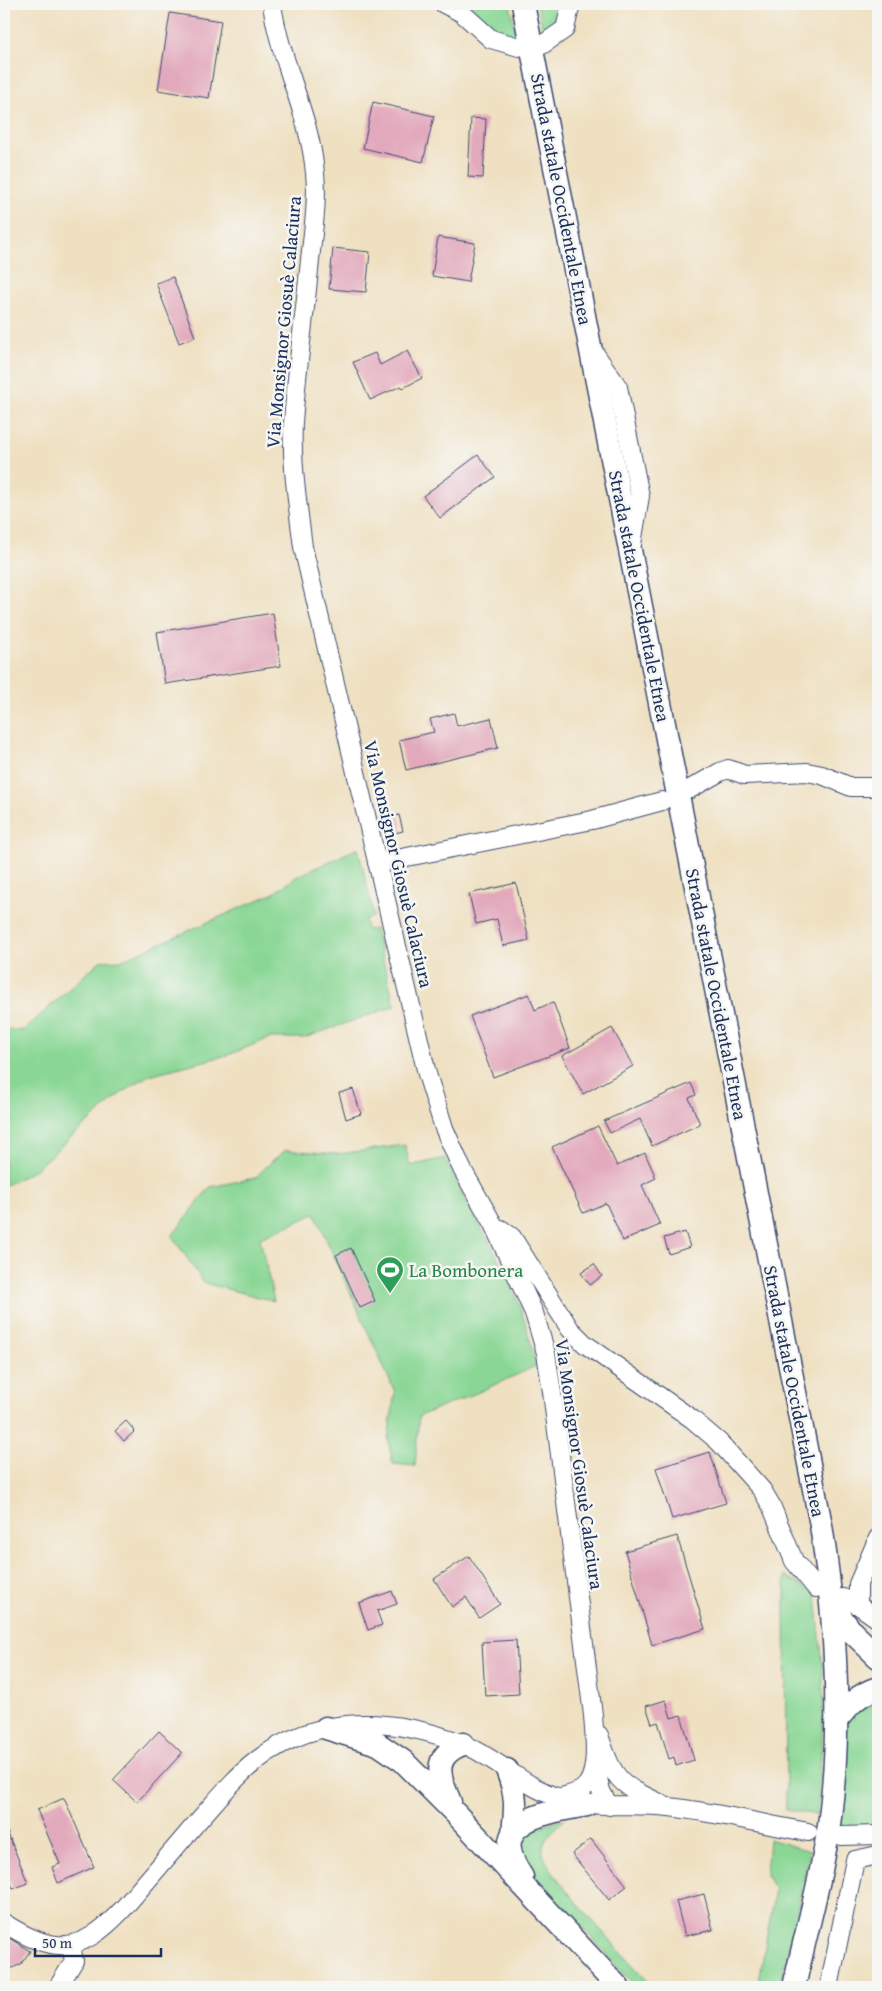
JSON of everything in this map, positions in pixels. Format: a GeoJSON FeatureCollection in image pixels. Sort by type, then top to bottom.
{"type":"FeatureCollection","features":[{"type":"Feature","properties":{"kind":"main road","name":"Strada statale Occidentale Etnea"},"geometry":{"type":"LineString","coordinates":[[523,4],[821,1525],[828,1572],[837,1599],[836,1722],[830,1816],[794,1987]]}},
{"type":"Feature","properties":{"kind":"main road"},"geometry":{"type":"LineString","coordinates":[[837,1599],[852,1632],[878,1657]]}},
{"type":"Feature","properties":{"kind":"main road"},"geometry":{"type":"LineString","coordinates":[[836,1722],[852,1701],[866,1692],[878,1688]]}},
{"type":"Feature","properties":{"kind":"main road"},"geometry":{"type":"LineString","coordinates":[[326,1728],[378,1744],[403,1761],[456,1814],[618,1987]]}},
{"type":"Feature","properties":{"kind":"main road"},"geometry":{"type":"LineString","coordinates":[[456,1814],[441,1780],[440,1765],[446,1754],[453,1748],[464,1744]]}},
{"type":"Feature","properties":{"kind":"main road"},"geometry":{"type":"LineString","coordinates":[[507,1770],[514,1789],[516,1806],[510,1847],[512,1860],[534,1897]]}},
{"type":"Feature","properties":{"kind":"main road"},"geometry":{"type":"LineString","coordinates":[[513,1833],[522,1823],[533,1817],[586,1805]]}},
{"type":"Feature","properties":{"kind":"street","name":"Via Monsignor Giosuè Calaciura"},"geometry":{"type":"LineString","coordinates":[[272,4],[280,43],[308,133],[315,173],[313,227],[293,423],[293,457],[304,547],[415,1024],[444,1128],[462,1169],[493,1224],[534,1313],[546,1353],[593,1715],[602,1763]]}},
{"type":"Feature","properties":{"kind":"street"},"geometry":{"type":"LineString","coordinates":[[444,4],[462,14],[491,39],[518,47]]}},
{"type":"Feature","properties":{"kind":"street"},"geometry":{"type":"LineString","coordinates":[[542,45],[565,29],[571,4]]}},
{"type":"Feature","properties":{"kind":"street"},"geometry":{"type":"LineString","coordinates":[[690,789],[728,769],[745,775],[807,772],[822,775],[850,787],[878,787]]}},
{"type":"Feature","properties":{"kind":"street"},"geometry":{"type":"LineString","coordinates":[[377,863],[592,820],[662,801]]}},
{"type":"Feature","properties":{"kind":"street"},"geometry":{"type":"LineString","coordinates":[[493,1224],[512,1237],[570,1329],[585,1344],[706,1430],[754,1480],[771,1505],[794,1561],[837,1599],[878,1619]]}},
{"type":"Feature","properties":{"kind":"street"},"geometry":{"type":"LineString","coordinates":[[837,1599],[858,1584],[878,1538]]}},
{"type":"Feature","properties":{"kind":"street"},"geometry":{"type":"LineString","coordinates":[[4,1923],[38,1941],[71,1946],[88,1939],[105,1928],[234,1780],[256,1761],[274,1748],[296,1737],[326,1728],[358,1724],[393,1725],[423,1730],[464,1744],[540,1791],[586,1805],[669,1807],[808,1832]]}},
{"type":"Feature","properties":{"kind":"street"},"geometry":{"type":"LineString","coordinates":[[559,1798],[582,1789],[590,1780],[594,1770],[602,1763]]}},
{"type":"Feature","properties":{"kind":"street"},"geometry":{"type":"LineString","coordinates":[[602,1763],[614,1783],[609,1806]]}},
{"type":"Feature","properties":{"kind":"street"},"geometry":{"type":"LineString","coordinates":[[602,1763],[635,1791],[669,1807]]}},
{"type":"Feature","properties":{"kind":"street"},"geometry":{"type":"LineString","coordinates":[[841,1836],[878,1835]]}},
{"type":"Feature","properties":{"kind":"street"},"geometry":{"type":"LineString","coordinates":[[829,1987],[855,1860],[878,1855]]}},
{"type":"Feature","properties":{"kind":"street"},"geometry":{"type":"LineString","coordinates":[[58,1987],[74,1961],[71,1946]]}},
{"type":"Feature","properties":{"kind":"green space"},"geometry":{"type":"Polygon","coordinates":[[[459,4],[510,4],[517,40],[503,35],[459,4]]]}},
{"type":"Feature","properties":{"kind":"green space"},"geometry":{"type":"Polygon","coordinates":[[[537,4],[562,4],[557,22],[544,35],[537,4]]]}},
{"type":"Feature","properties":{"kind":"green space"},"geometry":{"type":"Polygon","coordinates":[[[358,848],[374,916],[365,920],[367,930],[375,929],[395,1006],[304,1038],[270,1038],[228,1055],[149,1075],[120,1094],[33,1171],[4,1186],[4,1030],[24,1030],[100,961],[122,960],[274,893],[296,877],[358,848]]]}},
{"type":"Feature","properties":{"kind":"green space"},"geometry":{"type":"Polygon","coordinates":[[[405,1145],[410,1166],[445,1158],[460,1190],[510,1282],[525,1323],[536,1366],[472,1395],[419,1416],[415,1466],[393,1464],[388,1440],[395,1392],[315,1214],[260,1238],[274,1301],[204,1283],[172,1236],[210,1187],[255,1178],[286,1150],[338,1154],[405,1145]]]}},
{"type":"Feature","properties":{"kind":"green space"},"geometry":{"type":"Polygon","coordinates":[[[785,1576],[816,1594],[823,1669],[823,1723],[817,1815],[786,1810],[785,1576]]]}},
{"type":"Feature","properties":{"kind":"green space"},"geometry":{"type":"Polygon","coordinates":[[[878,1695],[878,1825],[869,1827],[839,1827],[845,1725],[853,1710],[878,1695]]]}},
{"type":"Feature","properties":{"kind":"green space"},"geometry":{"type":"Polygon","coordinates":[[[565,1819],[544,1843],[543,1853],[548,1864],[574,1899],[653,1987],[636,1987],[519,1858],[518,1843],[525,1830],[565,1819]]]}},
{"type":"Feature","properties":{"kind":"green space"},"geometry":{"type":"Polygon","coordinates":[[[769,1839],[810,1851],[780,1987],[758,1987],[775,1889],[766,1875],[769,1839]]]}},
{"type":"Feature","properties":{"kind":"building"},"geometry":{"type":"Polygon","coordinates":[[[170,13],[221,21],[209,98],[158,90],[170,13]]]}},
{"type":"Feature","properties":{"kind":"building"},"geometry":{"type":"Polygon","coordinates":[[[373,102],[434,116],[423,162],[363,148],[373,102]]]}},
{"type":"Feature","properties":{"kind":"building"},"geometry":{"type":"Polygon","coordinates":[[[471,118],[486,119],[483,178],[468,177],[471,118]]]}},
{"type":"Feature","properties":{"kind":"building"},"geometry":{"type":"Polygon","coordinates":[[[438,237],[475,243],[468,282],[432,276],[438,237]]]}},
{"type":"Feature","properties":{"kind":"building"},"geometry":{"type":"Polygon","coordinates":[[[333,248],[370,252],[366,292],[329,289],[333,248]]]}},
{"type":"Feature","properties":{"kind":"building"},"geometry":{"type":"Polygon","coordinates":[[[173,277],[195,337],[179,343],[156,283],[173,277]]]}},
{"type":"Feature","properties":{"kind":"building"},"geometry":{"type":"Polygon","coordinates":[[[407,351],[422,378],[403,388],[401,386],[370,400],[353,362],[375,353],[380,365],[407,351]]]}},
{"type":"Feature","properties":{"kind":"building"},"geometry":{"type":"Polygon","coordinates":[[[478,455],[495,477],[440,518],[423,496],[478,455]]]}},
{"type":"Feature","properties":{"kind":"building"},"geometry":{"type":"Polygon","coordinates":[[[273,613],[281,666],[165,684],[157,632],[273,613]]]}},
{"type":"Feature","properties":{"kind":"building"},"geometry":{"type":"Polygon","coordinates":[[[454,713],[457,726],[491,718],[498,748],[406,770],[399,740],[434,732],[430,719],[454,713]]]}},
{"type":"Feature","properties":{"kind":"building"},"geometry":{"type":"Polygon","coordinates":[[[399,815],[403,831],[387,835],[383,819],[399,815]]]}},
{"type":"Feature","properties":{"kind":"building"},"geometry":{"type":"Polygon","coordinates":[[[516,883],[529,940],[503,946],[497,919],[476,924],[469,894],[516,883]]]}},
{"type":"Feature","properties":{"kind":"building"},"geometry":{"type":"Polygon","coordinates":[[[529,994],[535,1010],[553,1002],[570,1048],[493,1077],[470,1016],[529,994]]]}},
{"type":"Feature","properties":{"kind":"building"},"geometry":{"type":"Polygon","coordinates":[[[612,1028],[633,1066],[583,1094],[562,1056],[612,1028]]]}},
{"type":"Feature","properties":{"kind":"building"},"geometry":{"type":"Polygon","coordinates":[[[691,1083],[696,1095],[689,1098],[700,1124],[652,1146],[640,1119],[610,1133],[604,1121],[691,1083]]]}},
{"type":"Feature","properties":{"kind":"building"},"geometry":{"type":"Polygon","coordinates":[[[353,1089],[361,1114],[346,1119],[339,1093],[353,1089]]]}},
{"type":"Feature","properties":{"kind":"building"},"geometry":{"type":"Polygon","coordinates":[[[598,1126],[617,1166],[645,1153],[656,1178],[642,1185],[660,1225],[623,1241],[606,1203],[583,1213],[552,1147],[598,1126]]]}},
{"type":"Feature","properties":{"kind":"building"},"geometry":{"type":"Polygon","coordinates":[[[685,1232],[690,1247],[669,1254],[664,1238],[685,1232]]]}},
{"type":"Feature","properties":{"kind":"building"},"geometry":{"type":"Polygon","coordinates":[[[351,1248],[375,1301],[360,1308],[336,1255],[351,1248]]]}},
{"type":"Feature","properties":{"kind":"building"},"geometry":{"type":"Polygon","coordinates":[[[594,1264],[602,1276],[590,1285],[581,1273],[594,1264]]]}},
{"type":"Feature","properties":{"kind":"building"},"geometry":{"type":"Polygon","coordinates":[[[126,1421],[135,1431],[124,1441],[115,1431],[126,1421]]]}},
{"type":"Feature","properties":{"kind":"building"},"geometry":{"type":"Polygon","coordinates":[[[710,1452],[726,1503],[672,1519],[656,1468],[710,1452]]]}},
{"type":"Feature","properties":{"kind":"building"},"geometry":{"type":"Polygon","coordinates":[[[677,1536],[705,1629],[652,1645],[625,1551],[677,1536]]]}},
{"type":"Feature","properties":{"kind":"building"},"geometry":{"type":"Polygon","coordinates":[[[469,1556],[500,1604],[479,1618],[466,1597],[452,1607],[434,1579],[469,1556]]]}},
{"type":"Feature","properties":{"kind":"building"},"geometry":{"type":"Polygon","coordinates":[[[392,1591],[397,1604],[377,1611],[382,1625],[368,1630],[359,1603],[392,1591]]]}},
{"type":"Feature","properties":{"kind":"building"},"geometry":{"type":"Polygon","coordinates":[[[516,1640],[519,1694],[485,1696],[482,1642],[516,1640]]]}},
{"type":"Feature","properties":{"kind":"building"},"geometry":{"type":"Polygon","coordinates":[[[666,1700],[671,1718],[681,1715],[694,1760],[676,1766],[674,1757],[669,1759],[658,1722],[652,1724],[646,1706],[666,1700]]]}},
{"type":"Feature","properties":{"kind":"building"},"geometry":{"type":"Polygon","coordinates":[[[159,1731],[182,1753],[137,1802],[113,1780],[159,1731]]]}},
{"type":"Feature","properties":{"kind":"building"},"geometry":{"type":"Polygon","coordinates":[[[64,1798],[94,1867],[58,1883],[52,1867],[60,1864],[37,1810],[64,1798]]]}},
{"type":"Feature","properties":{"kind":"building"},"geometry":{"type":"Polygon","coordinates":[[[4,1824],[28,1883],[13,1889],[4,1866],[4,1824]]]}},
{"type":"Feature","properties":{"kind":"building"},"geometry":{"type":"Polygon","coordinates":[[[591,1839],[627,1886],[609,1900],[572,1854],[591,1839]]]}},
{"type":"Feature","properties":{"kind":"building"},"geometry":{"type":"Polygon","coordinates":[[[704,1894],[713,1930],[685,1936],[676,1901],[704,1894]]]}},
{"type":"Feature","properties":{"kind":"building"},"geometry":{"type":"Polygon","coordinates":[[[4,1935],[30,1951],[21,1964],[4,1972],[4,1935]]]}},
{"type":"Feature","properties":{"kind":"place","name":"La Bombonera"},"geometry":{"type":"Point","coordinates":[390,1294]}}]}
